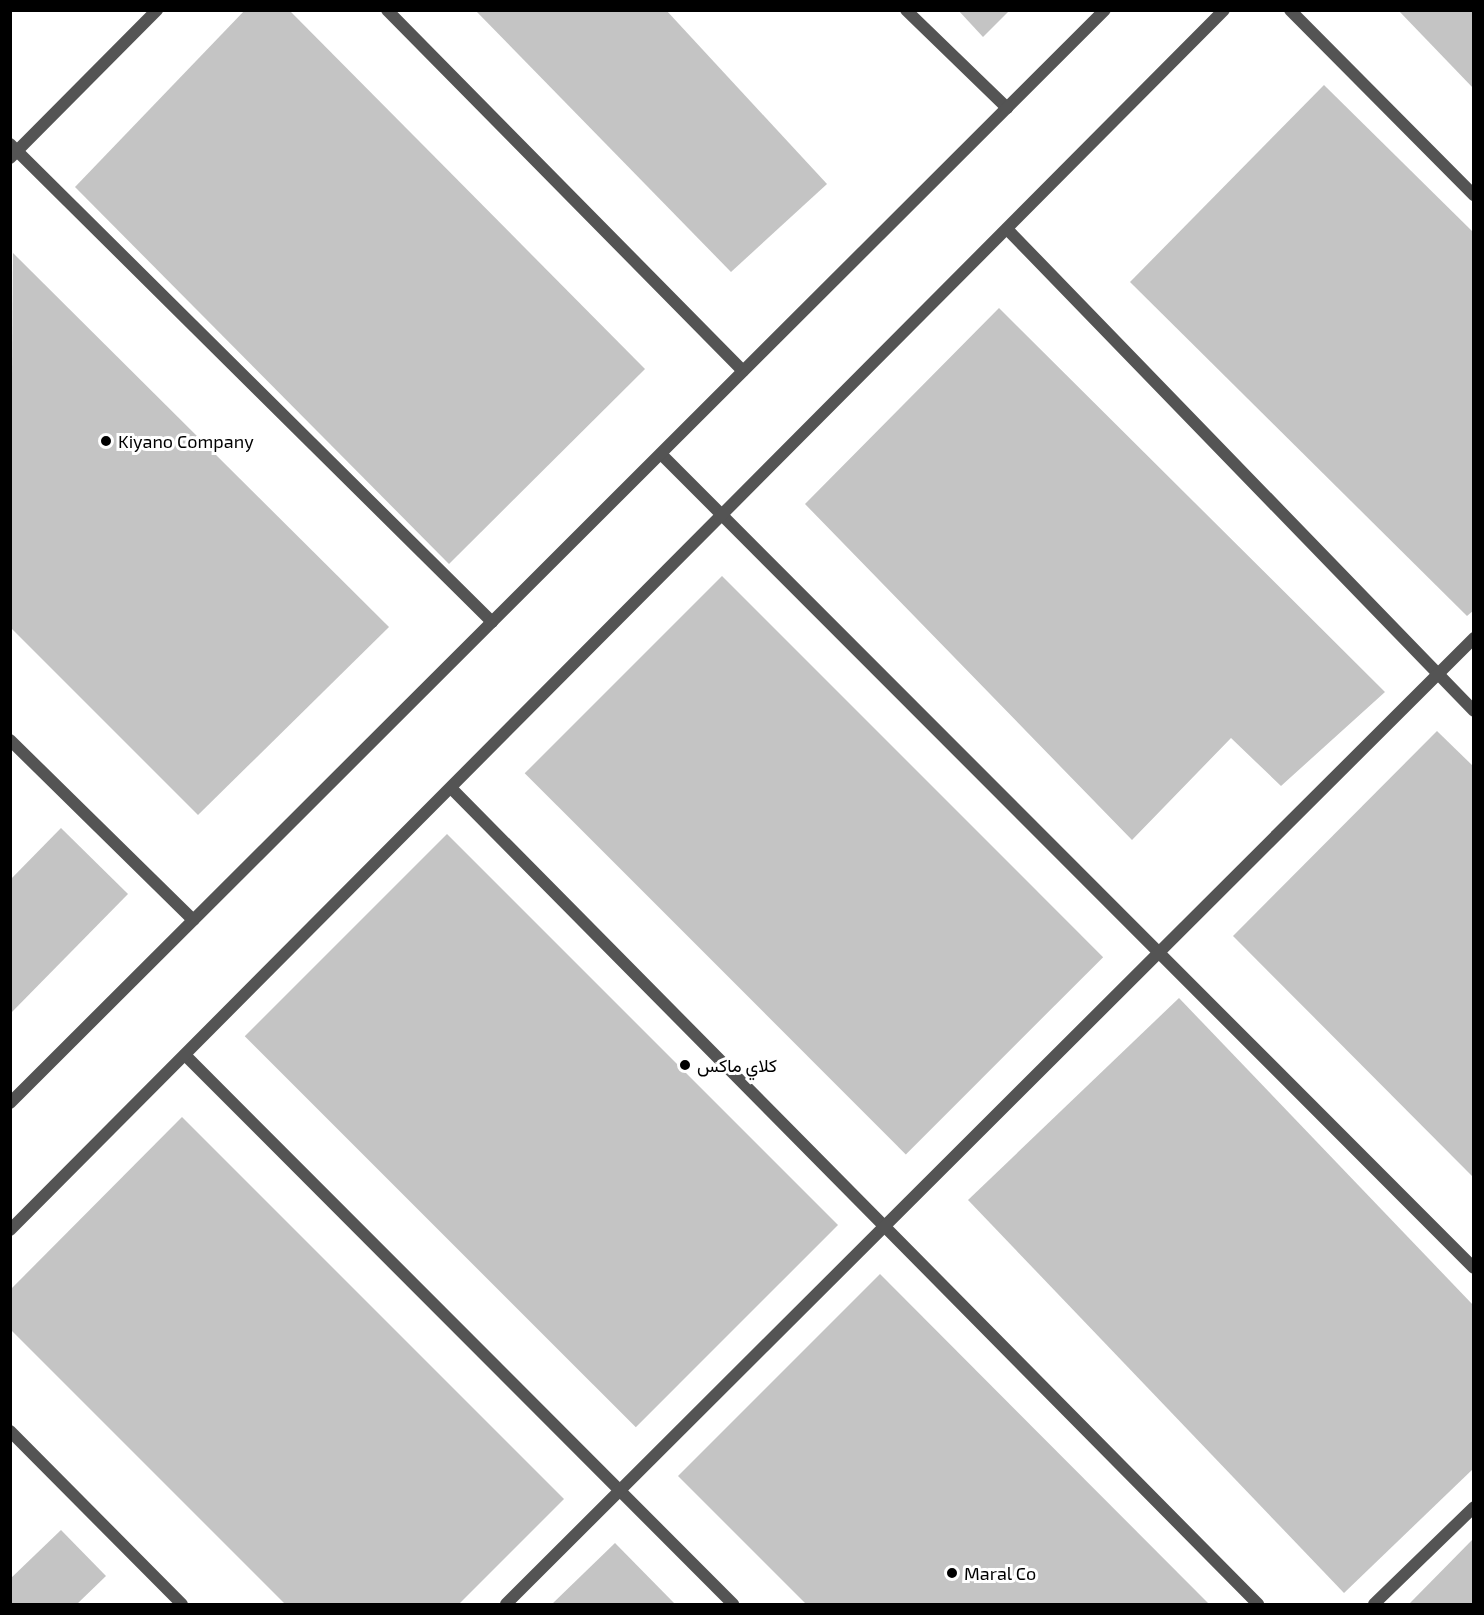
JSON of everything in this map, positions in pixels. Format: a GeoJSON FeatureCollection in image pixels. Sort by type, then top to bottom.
{"type":"FeatureCollection","features":[{"type":"Feature","properties":{"kind":"street"},"geometry":{"type":"LineString","coordinates":[[157,10],[13,151],[492,622]]}},
{"type":"Feature","properties":{"kind":"street"},"geometry":{"type":"LineString","coordinates":[[387,10],[743,371]]}},
{"type":"Feature","properties":{"kind":"street"},"geometry":{"type":"LineString","coordinates":[[906,10],[1007,108]]}},
{"type":"Feature","properties":{"kind":"street"},"geometry":{"type":"LineString","coordinates":[[10,1103],[1105,10]]}},
{"type":"Feature","properties":{"kind":"street"},"geometry":{"type":"LineString","coordinates":[[10,1230],[1224,10]]}},
{"type":"Feature","properties":{"kind":"street"},"geometry":{"type":"LineString","coordinates":[[1290,10],[1473,195]]}},
{"type":"Feature","properties":{"kind":"street"},"geometry":{"type":"LineString","coordinates":[[1007,229],[1473,711]]}},
{"type":"Feature","properties":{"kind":"street"},"geometry":{"type":"LineString","coordinates":[[661,454],[1473,1268]]}},
{"type":"Feature","properties":{"kind":"street"},"geometry":{"type":"LineString","coordinates":[[506,1605],[1473,638]]}},
{"type":"Feature","properties":{"kind":"street"},"geometry":{"type":"LineString","coordinates":[[10,740],[193,920]]}},
{"type":"Feature","properties":{"kind":"street"},"geometry":{"type":"LineString","coordinates":[[451,788],[1258,1605]]}},
{"type":"Feature","properties":{"kind":"street"},"geometry":{"type":"LineString","coordinates":[[185,1055],[733,1605]]}},
{"type":"Feature","properties":{"kind":"street"},"geometry":{"type":"LineString","coordinates":[[10,1431],[182,1605]]}},
{"type":"Feature","properties":{"kind":"street"},"geometry":{"type":"LineString","coordinates":[[1374,1605],[1473,1507]]}},
{"type":"Feature","properties":{"kind":"building"},"geometry":{"type":"Polygon","coordinates":[[[245,10],[289,10],[645,369],[449,564],[75,187],[245,10]]]}},
{"type":"Feature","properties":{"kind":"building"},"geometry":{"type":"Polygon","coordinates":[[[475,10],[666,10],[827,184],[731,272],[475,10]]]}},
{"type":"Feature","properties":{"kind":"building"},"geometry":{"type":"Polygon","coordinates":[[[958,10],[1010,10],[983,37],[958,10]]]}},
{"type":"Feature","properties":{"kind":"building"},"geometry":{"type":"Polygon","coordinates":[[[1398,10],[1474,10],[1474,89],[1398,10]]]}},
{"type":"Feature","properties":{"kind":"building"},"geometry":{"type":"Polygon","coordinates":[[[1324,85],[1474,233],[1474,610],[1467,616],[1130,282],[1324,85]]]}},
{"type":"Feature","properties":{"kind":"building","name":"Kiyano Company"},"geometry":{"type":"Polygon","coordinates":[[[13,253],[389,627],[198,815],[10,627],[13,253]]]}},
{"type":"Feature","properties":{"kind":"building"},"geometry":{"type":"Polygon","coordinates":[[[999,308],[1385,692],[1281,786],[1231,738],[1132,840],[805,504],[999,308]]]}},
{"type":"Feature","properties":{"kind":"building"},"geometry":{"type":"Polygon","coordinates":[[[722,576],[1103,957],[906,1154],[525,773],[722,576]]]}},
{"type":"Feature","properties":{"kind":"building"},"geometry":{"type":"Polygon","coordinates":[[[1437,731],[1474,767],[1474,1178],[1233,936],[1437,731]]]}},
{"type":"Feature","properties":{"kind":"building"},"geometry":{"type":"Polygon","coordinates":[[[61,828],[128,894],[10,1014],[10,880],[61,828]]]}},
{"type":"Feature","properties":{"kind":"building"},"geometry":{"type":"Polygon","coordinates":[[[447,834],[838,1225],[636,1427],[245,1036],[447,834]]]}},
{"type":"Feature","properties":{"kind":"building"},"geometry":{"type":"Polygon","coordinates":[[[1179,998],[1474,1306],[1474,1468],[1344,1593],[968,1200],[1179,998]]]}},
{"type":"Feature","properties":{"kind":"building"},"geometry":{"type":"Polygon","coordinates":[[[182,1117],[564,1499],[459,1604],[285,1604],[10,1329],[10,1290],[182,1117]]]}},
{"type":"Feature","properties":{"kind":"building"},"geometry":{"type":"Polygon","coordinates":[[[880,1274],[1209,1604],[806,1604],[678,1476],[880,1274]]]}},
{"type":"Feature","properties":{"kind":"building"},"geometry":{"type":"Polygon","coordinates":[[[61,1530],[106,1576],[77,1604],[10,1604],[10,1579],[61,1530]]]}},
{"type":"Feature","properties":{"kind":"building"},"geometry":{"type":"Polygon","coordinates":[[[1474,1538],[1474,1604],[1409,1604],[1474,1538]]]}},
{"type":"Feature","properties":{"kind":"building"},"geometry":{"type":"Polygon","coordinates":[[[615,1543],[675,1604],[552,1604],[615,1543]]]}},
{"type":"Feature","properties":{"kind":"place","name":"Kiyano Company"},"geometry":{"type":"Point","coordinates":[106,441]}},
{"type":"Feature","properties":{"kind":"place","name":"كلاي ماكس"},"geometry":{"type":"Point","coordinates":[685,1065]}},
{"type":"Feature","properties":{"kind":"place","name":"Maral Co"},"geometry":{"type":"Point","coordinates":[952,1573]}}]}
